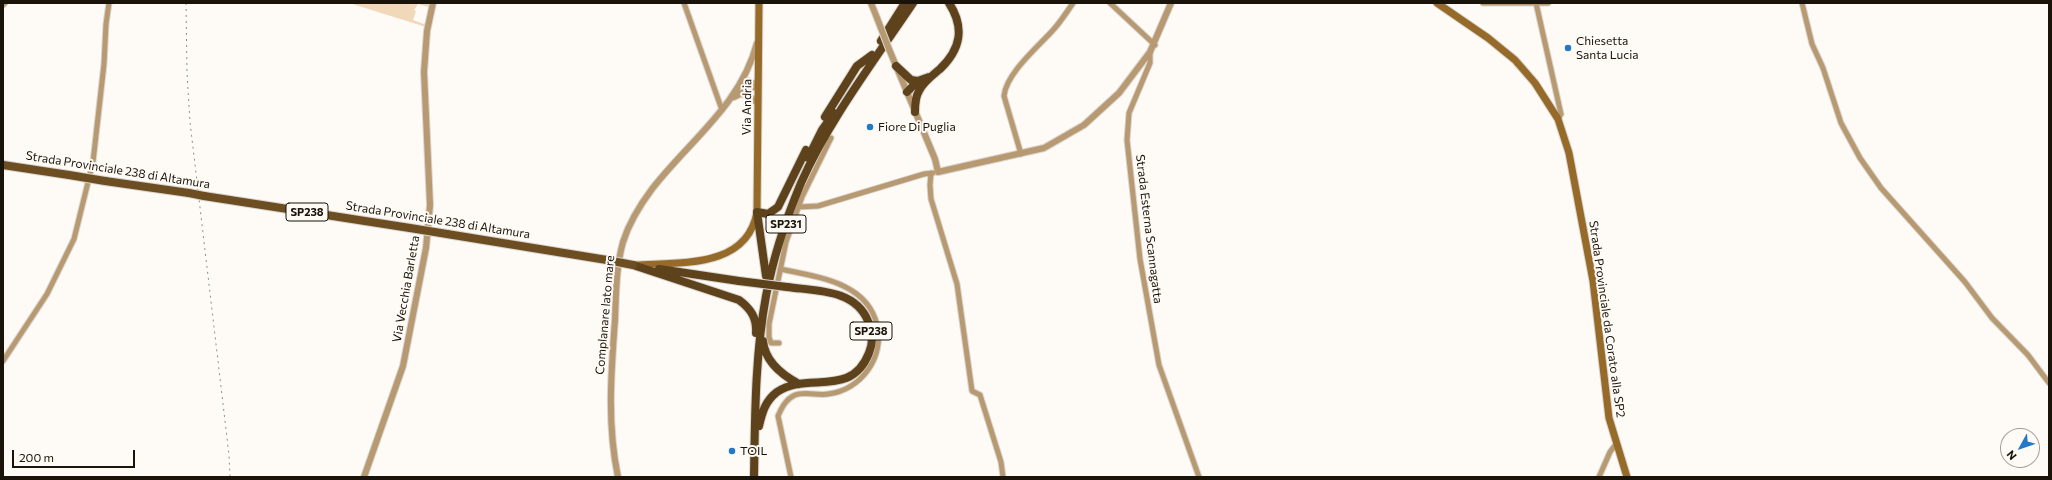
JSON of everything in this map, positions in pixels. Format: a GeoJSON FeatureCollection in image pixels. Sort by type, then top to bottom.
{"type":"FeatureCollection","features":[{"type":"Feature","properties":{"kind":"highway"},"geometry":{"type":"LineString","coordinates":[[915,112],[919,90],[930,77],[948,61],[958,42],[959,26],[957,17],[949,3]]}},
{"type":"Feature","properties":{"kind":"highway","name":"SP231"},"geometry":{"type":"LineString","coordinates":[[750,477],[751,428],[760,302],[780,224],[804,165],[822,130],[908,4]]}},
{"type":"Feature","properties":{"kind":"highway","name":"SP231"},"geometry":{"type":"LineString","coordinates":[[755,477],[760,340],[765,298],[785,227],[811,162],[834,122],[908,4]]}},
{"type":"Feature","properties":{"kind":"highway"},"geometry":{"type":"LineString","coordinates":[[766,276],[757,212],[768,214],[778,207],[813,138],[853,72],[864,60],[872,55]]}},
{"type":"Feature","properties":{"kind":"highway"},"geometry":{"type":"LineString","coordinates":[[896,66],[911,80],[918,81]]}},
{"type":"Feature","properties":{"kind":"highway"},"geometry":{"type":"LineString","coordinates":[[907,92],[918,81],[930,77]]}},
{"type":"Feature","properties":{"kind":"highway"},"geometry":{"type":"LineString","coordinates":[[907,92],[919,90]]}},
{"type":"Feature","properties":{"kind":"highway"},"geometry":{"type":"LineString","coordinates":[[633,265],[739,300],[754,317],[756,325],[756,348]]}},
{"type":"Feature","properties":{"kind":"highway","name":"SP238"},"geometry":{"type":"LineString","coordinates":[[633,265],[822,292],[853,300],[863,309],[872,333],[867,358],[863,365],[850,376],[825,384],[799,384]]}},
{"type":"Feature","properties":{"kind":"highway"},"geometry":{"type":"LineString","coordinates":[[765,298],[768,304],[763,339],[766,354],[782,374],[799,384]]}},
{"type":"Feature","properties":{"kind":"highway"},"geometry":{"type":"LineString","coordinates":[[755,477],[759,426],[763,411],[776,393],[786,387],[799,384]]}},
{"type":"Feature","properties":{"kind":"main road","name":"Via Andria"},"geometry":{"type":"LineString","coordinates":[[633,265],[702,260],[721,255],[742,243],[750,234],[754,226],[757,212],[759,3]]}},
{"type":"Feature","properties":{"kind":"main road","name":"Strada Provinciale da Corato alla SP2"},"geometry":{"type":"LineString","coordinates":[[1437,3],[1488,38],[1515,60],[1535,83],[1558,119],[1569,153],[1584,226],[1593,281],[1609,418],[1627,477]]}},
{"type":"Feature","properties":{"kind":"main road","name":"Strada Provinciale 238 di Altamura"},"geometry":{"type":"LineString","coordinates":[[3,165],[410,228],[633,265]]}},
{"type":"Feature","properties":{"kind":"street"},"geometry":{"type":"LineString","coordinates":[[3,361],[47,294],[74,240],[93,162],[109,3]]}},
{"type":"Feature","properties":{"kind":"street","name":"Via Vecchia Barletta"},"geometry":{"type":"LineString","coordinates":[[364,477],[403,366],[426,248],[430,205],[424,72],[427,31],[433,3]]}},
{"type":"Feature","properties":{"kind":"street"},"geometry":{"type":"LineString","coordinates":[[684,3],[706,69],[722,110]]}},
{"type":"Feature","properties":{"kind":"street"},"geometry":{"type":"LineString","coordinates":[[871,3],[935,159],[938,172]]}},
{"type":"Feature","properties":{"kind":"street"},"geometry":{"type":"LineString","coordinates":[[1021,154],[1004,96],[1005,88],[1021,65],[1056,27],[1073,3]]}},
{"type":"Feature","properties":{"kind":"street"},"geometry":{"type":"LineString","coordinates":[[1110,3],[1155,45]]}},
{"type":"Feature","properties":{"kind":"street"},"geometry":{"type":"LineString","coordinates":[[799,207],[818,206],[924,174],[1044,148],[1084,125],[1119,92],[1155,45],[1171,3]]}},
{"type":"Feature","properties":{"kind":"street"},"geometry":{"type":"LineString","coordinates":[[1483,3],[1548,3]]}},
{"type":"Feature","properties":{"kind":"street"},"geometry":{"type":"LineString","coordinates":[[1802,3],[1812,44],[1826,75],[1841,123],[1860,158],[1881,188],[1965,282],[1992,318],[2028,356],[2049,383]]}},
{"type":"Feature","properties":{"kind":"street"},"geometry":{"type":"LineString","coordinates":[[1536,4],[1561,114],[1558,119]]}},
{"type":"Feature","properties":{"kind":"street"},"geometry":{"type":"LineString","coordinates":[[733,97],[754,56],[759,36]]}},
{"type":"Feature","properties":{"kind":"street","name":"Strada Esterna Scannagatta"},"geometry":{"type":"LineString","coordinates":[[1150,52],[1150,63],[1129,113],[1127,140],[1140,259],[1159,365],[1199,477]]}},
{"type":"Feature","properties":{"kind":"street"},"geometry":{"type":"LineString","coordinates":[[740,85],[748,81],[758,85]]}},
{"type":"Feature","properties":{"kind":"street"},"geometry":{"type":"LineString","coordinates":[[733,97],[758,85]]}},
{"type":"Feature","properties":{"kind":"street"},"geometry":{"type":"LineString","coordinates":[[740,93],[750,97],[758,103]]}},
{"type":"Feature","properties":{"kind":"street","name":"Complanare lato mare"},"geometry":{"type":"LineString","coordinates":[[618,477],[612,442],[610,394],[618,273],[624,241],[634,216],[653,188],[733,97]]}},
{"type":"Feature","properties":{"kind":"street"},"geometry":{"type":"LineString","coordinates":[[779,343],[771,343],[769,337],[769,324],[786,242],[815,169],[831,138]]}},
{"type":"Feature","properties":{"kind":"street"},"geometry":{"type":"LineString","coordinates":[[931,173],[931,199],[957,284],[972,391],[980,395],[1001,462],[1003,477]]}},
{"type":"Feature","properties":{"kind":"street"},"geometry":{"type":"LineString","coordinates":[[780,269],[828,279],[855,292],[866,303],[875,318],[879,331],[874,362],[867,373],[855,384],[842,391],[829,394],[797,394],[789,398],[782,407],[778,416],[791,477]]}},
{"type":"Feature","properties":{"kind":"street"},"geometry":{"type":"LineString","coordinates":[[1599,477],[1610,452],[1616,444]]}},
{"type":"Feature","properties":{"kind":"shaded area"},"geometry":{"type":"Polygon","coordinates":[[[349,3],[429,3],[428,10],[428,7],[418,4],[414,10],[416,11],[413,20],[424,24],[427,22],[426,27],[349,3]]]}},
{"type":"Feature","properties":{"kind":"railway"},"geometry":{"type":"LineString","coordinates":[[186,3],[187,73],[190,122],[229,455],[230,477]]}},
{"type":"Feature","properties":{"kind":"place","name":"Chiesetta Santa Lucia"},"geometry":{"type":"Point","coordinates":[1568,48]}},
{"type":"Feature","properties":{"kind":"place","name":"Fiore Di Puglia"},"geometry":{"type":"Point","coordinates":[870,127]}},
{"type":"Feature","properties":{"kind":"place","name":"TOIL"},"geometry":{"type":"Point","coordinates":[732,451]}}]}
